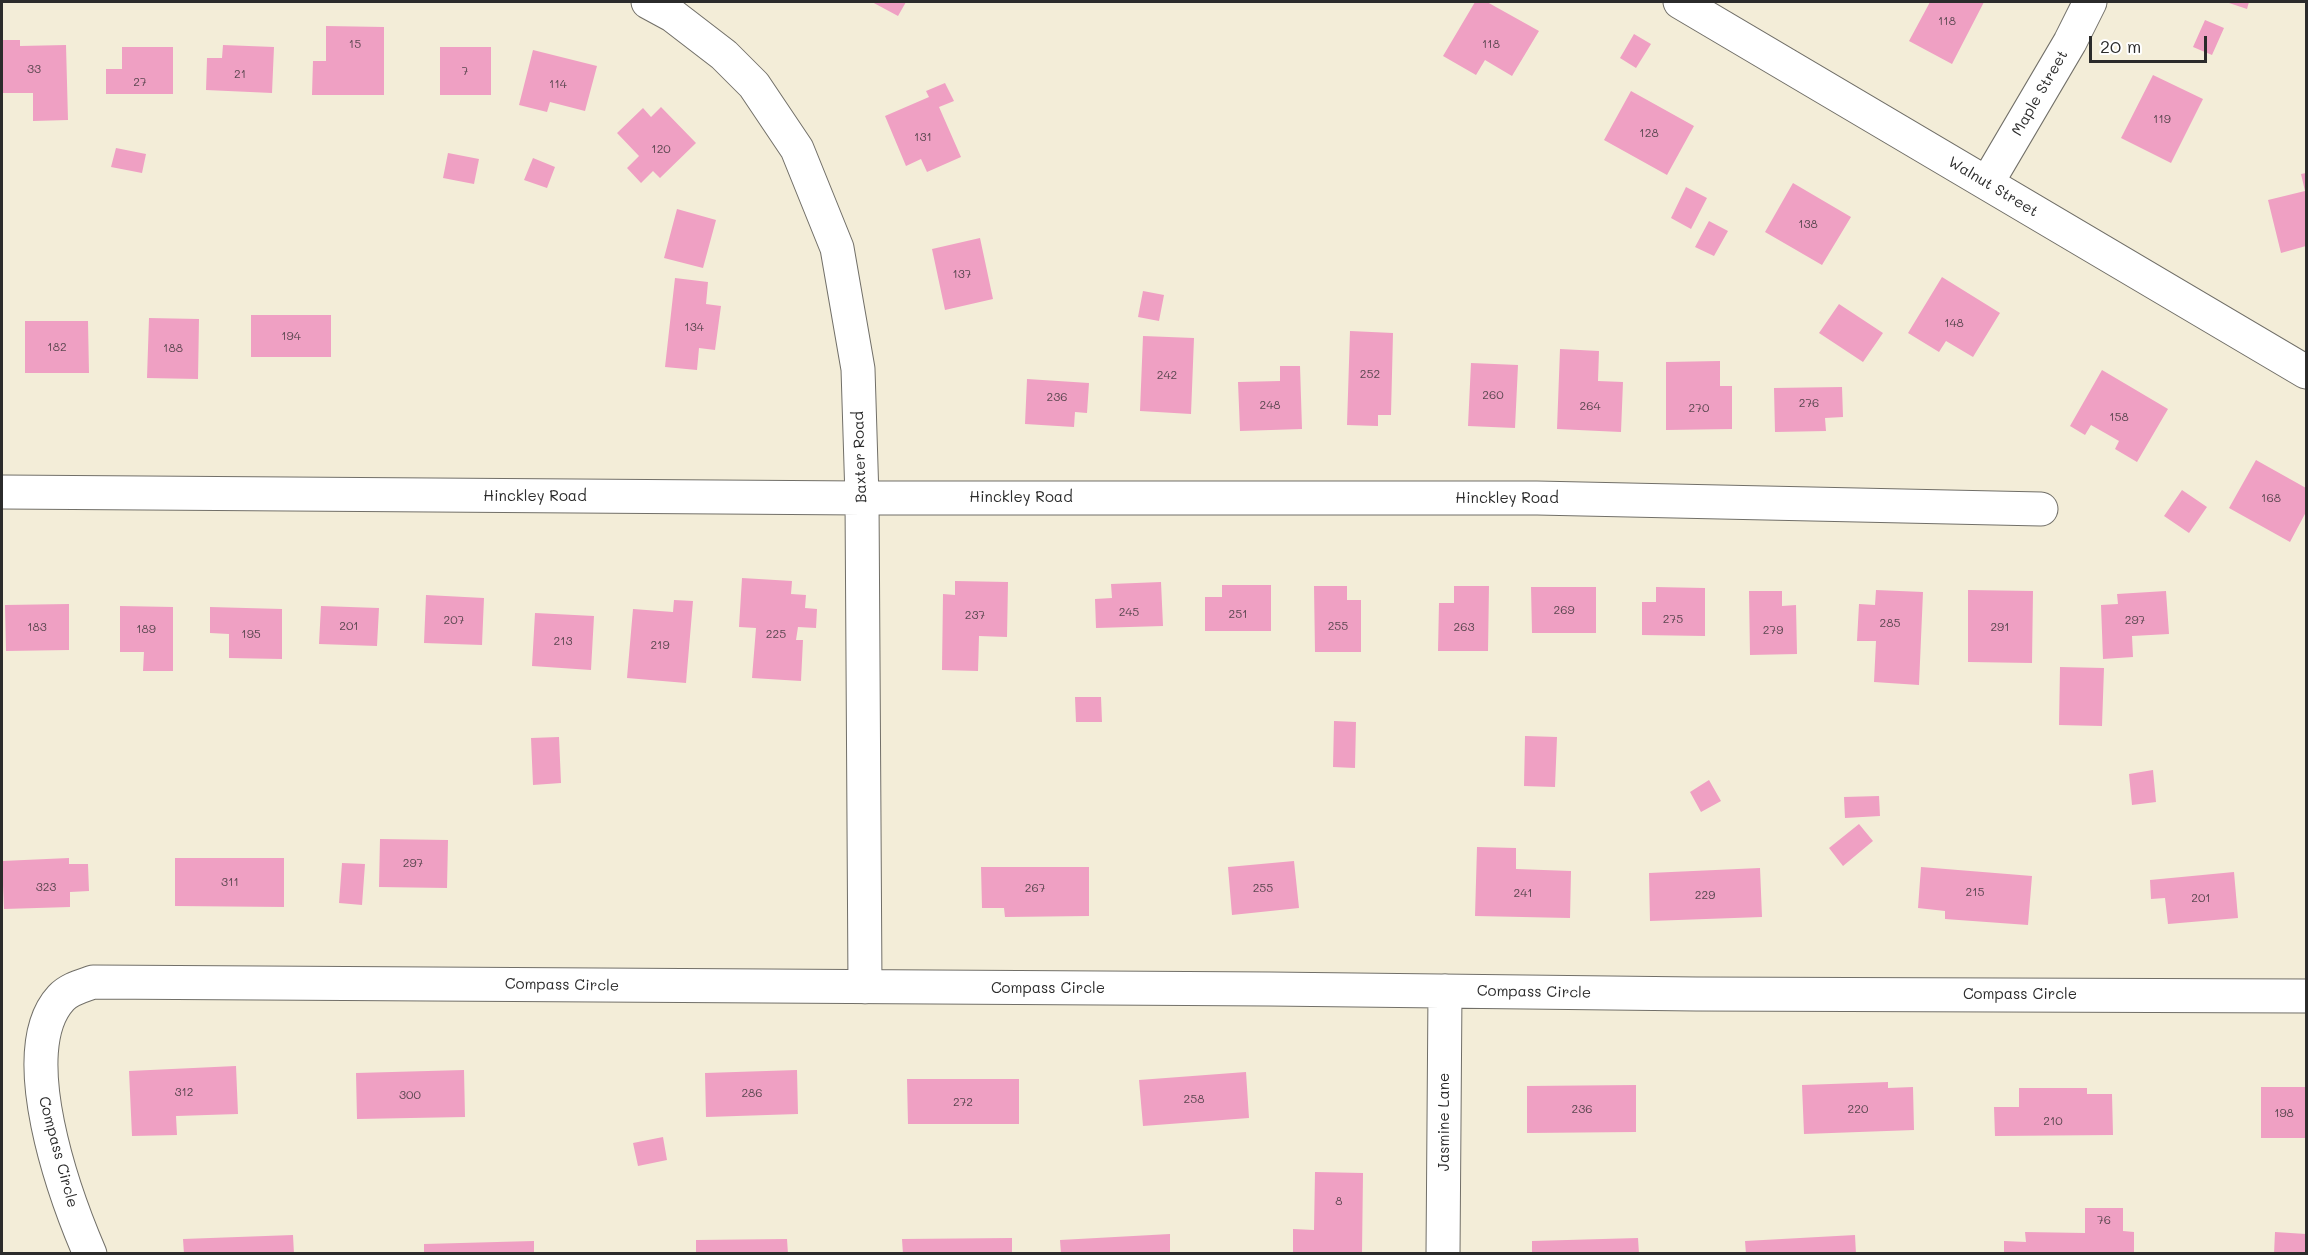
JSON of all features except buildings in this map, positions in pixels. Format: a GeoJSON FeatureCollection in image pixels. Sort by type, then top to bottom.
{"type":"FeatureCollection","features":[{"type":"Feature","properties":{"kind":"street","name":"Baxter Road"},"geometry":{"type":"LineString","coordinates":[[648,2],[672,15],[731,62],[754,85],[797,149],[837,248],[858,369],[862,498],[866,987]]}},
{"type":"Feature","properties":{"kind":"street","name":"Walnut Street"},"geometry":{"type":"LineString","coordinates":[[1680,2],[2307,372]]}},
{"type":"Feature","properties":{"kind":"street","name":"Maple Street"},"geometry":{"type":"LineString","coordinates":[[1987,183],[2070,42],[2090,2]]}},
{"type":"Feature","properties":{"kind":"street","name":"Hinckley Road"},"geometry":{"type":"LineString","coordinates":[[2,492],[862,498],[1537,498],[2041,509]]}},
{"type":"Feature","properties":{"kind":"street","name":"Compass Circle"},"geometry":{"type":"LineString","coordinates":[[90,1254],[60,1169],[42,1090],[40,1064],[42,1041],[48,1020],[61,999],[75,988],[93,982],[2307,996]]}},
{"type":"Feature","properties":{"kind":"street","name":"Jasmine Lane"},"geometry":{"type":"LineString","coordinates":[[1443,1254],[1445,991]]}}]}
